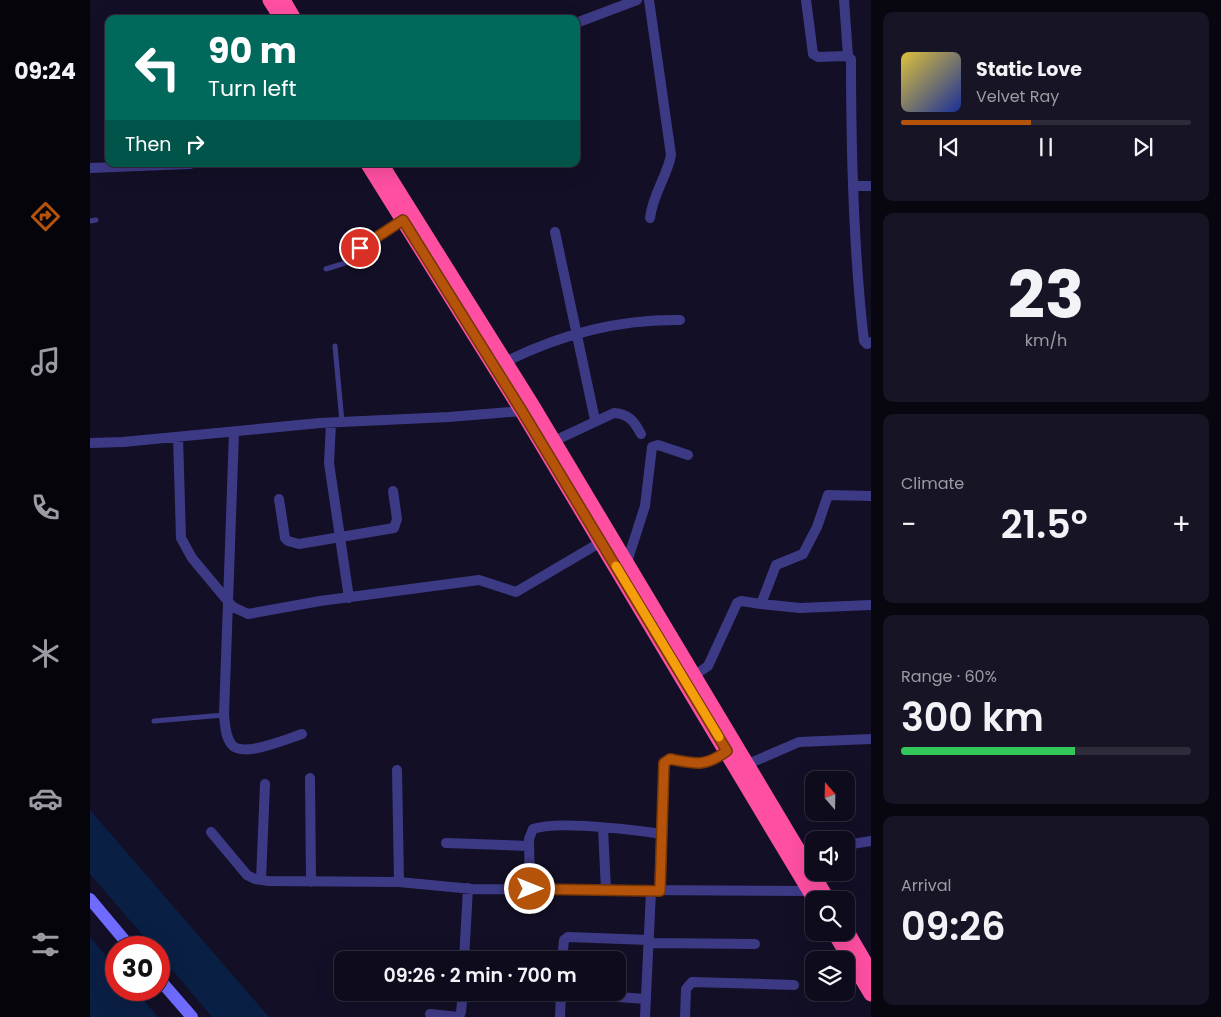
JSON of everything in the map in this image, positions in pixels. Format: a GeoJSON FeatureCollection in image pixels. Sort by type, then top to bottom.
{"type":"FeatureCollection","features":[{"type":"Feature","properties":{"kind":"highway"},"geometry":{"type":"LineString","coordinates":[[270,0],[279,15]]}},
{"type":"Feature","properties":{"kind":"highway"},"geometry":{"type":"LineString","coordinates":[[283,0],[292,15]]}},
{"type":"Feature","properties":{"kind":"highway"},"geometry":{"type":"LineString","coordinates":[[370,167],[522,411],[810,891]]}},
{"type":"Feature","properties":{"kind":"highway"},"geometry":{"type":"LineString","coordinates":[[383,167],[554,441],[748,764],[805,849]]}},
{"type":"Feature","properties":{"kind":"highway"},"geometry":{"type":"LineString","coordinates":[[839,941],[871,994]]}},
{"type":"Feature","properties":{"kind":"highway"},"geometry":{"type":"LineString","coordinates":[[855,941],[865,953],[871,973]]}},
{"type":"Feature","properties":{"kind":"street"},"geometry":{"type":"LineString","coordinates":[[580,21],[637,0]]}},
{"type":"Feature","properties":{"kind":"street"},"geometry":{"type":"LineString","coordinates":[[649,0],[671,155],[669,164],[652,200],[650,218]]}},
{"type":"Feature","properties":{"kind":"street"},"geometry":{"type":"LineString","coordinates":[[806,0],[813,54],[818,57],[848,56]]}},
{"type":"Feature","properties":{"kind":"street"},"geometry":{"type":"LineString","coordinates":[[844,0],[848,56],[851,59],[853,186],[864,339],[865,343],[871,342]]}},
{"type":"Feature","properties":{"kind":"street"},"geometry":{"type":"LineString","coordinates":[[90,168],[110,167]]}},
{"type":"Feature","properties":{"kind":"street"},"geometry":{"type":"LineString","coordinates":[[853,186],[871,186]]}},
{"type":"Feature","properties":{"kind":"street"},"geometry":{"type":"LineString","coordinates":[[555,232],[595,420]]}},
{"type":"Feature","properties":{"kind":"street"},"geometry":{"type":"LineString","coordinates":[[505,362],[539,346],[576,335],[636,321],[680,320]]}},
{"type":"Feature","properties":{"kind":"street"},"geometry":{"type":"LineString","coordinates":[[90,443],[342,422],[449,418],[522,411]]}},
{"type":"Feature","properties":{"kind":"street"},"geometry":{"type":"LineString","coordinates":[[554,441],[595,420],[614,413],[622,413],[635,423],[641,434]]}},
{"type":"Feature","properties":{"kind":"street"},"geometry":{"type":"LineString","coordinates":[[331,423],[329,463],[349,598]]}},
{"type":"Feature","properties":{"kind":"street"},"geometry":{"type":"LineString","coordinates":[[234,432],[230,566],[226,600],[224,715],[231,744],[241,750],[257,748],[302,734]]}},
{"type":"Feature","properties":{"kind":"street"},"geometry":{"type":"LineString","coordinates":[[178,437],[181,538],[192,558],[232,607],[248,614],[480,580],[516,592],[601,542]]}},
{"type":"Feature","properties":{"kind":"street"},"geometry":{"type":"LineString","coordinates":[[627,562],[645,506],[652,447],[658,445],[688,455]]}},
{"type":"Feature","properties":{"kind":"street"},"geometry":{"type":"LineString","coordinates":[[279,500],[284,533],[288,542],[299,544],[394,528],[397,519],[393,491]]}},
{"type":"Feature","properties":{"kind":"street"},"geometry":{"type":"LineString","coordinates":[[762,604],[776,565],[804,554],[817,527],[828,495],[871,496]]}},
{"type":"Feature","properties":{"kind":"street"},"geometry":{"type":"LineString","coordinates":[[695,675],[708,666],[737,603],[741,601],[800,608],[871,605]]}},
{"type":"Feature","properties":{"kind":"street"},"geometry":{"type":"LineString","coordinates":[[748,764],[799,742],[871,739]]}},
{"type":"Feature","properties":{"kind":"street"},"geometry":{"type":"LineString","coordinates":[[645,1017],[649,941],[662,834],[664,766],[666,761],[670,759],[703,764],[727,751]]}},
{"type":"Feature","properties":{"kind":"street"},"geometry":{"type":"LineString","coordinates":[[397,770],[399,882]]}},
{"type":"Feature","properties":{"kind":"street"},"geometry":{"type":"LineString","coordinates":[[310,778],[311,882]]}},
{"type":"Feature","properties":{"kind":"street"},"geometry":{"type":"LineString","coordinates":[[261,880],[265,784]]}},
{"type":"Feature","properties":{"kind":"street"},"geometry":{"type":"LineString","coordinates":[[530,889],[530,833],[538,828],[603,828],[662,834]]}},
{"type":"Feature","properties":{"kind":"street"},"geometry":{"type":"LineString","coordinates":[[603,828],[606,890]]}},
{"type":"Feature","properties":{"kind":"street"},"geometry":{"type":"LineString","coordinates":[[211,832],[247,874],[261,880],[399,882],[468,888],[805,896]]}},
{"type":"Feature","properties":{"kind":"street"},"geometry":{"type":"LineString","coordinates":[[855,844],[871,841]]}},
{"type":"Feature","properties":{"kind":"street"},"geometry":{"type":"LineString","coordinates":[[446,843],[529,846]]}},
{"type":"Feature","properties":{"kind":"street"},"geometry":{"type":"LineString","coordinates":[[464,951],[468,888]]}},
{"type":"Feature","properties":{"kind":"street"},"geometry":{"type":"LineString","coordinates":[[90,899],[121,936]]}},
{"type":"Feature","properties":{"kind":"street"},"geometry":{"type":"LineString","coordinates":[[563,951],[564,940],[568,937],[755,944]]}},
{"type":"Feature","properties":{"kind":"street"},"geometry":{"type":"LineString","coordinates":[[686,1017],[686,989],[692,982],[794,985]]}},
{"type":"Feature","properties":{"kind":"street"},"geometry":{"type":"LineString","coordinates":[[170,992],[192,1017]]}},
{"type":"Feature","properties":{"kind":"street"},"geometry":{"type":"LineString","coordinates":[[626,998],[646,999]]}},
{"type":"Feature","properties":{"kind":"street"},"geometry":{"type":"LineString","coordinates":[[430,1014],[459,1016],[462,1012],[462,1001]]}},
{"type":"Feature","properties":{"kind":"street"},"geometry":{"type":"LineString","coordinates":[[560,1017],[561,1001]]}},
{"type":"Feature","properties":{"kind":"lane"},"geometry":{"type":"LineString","coordinates":[[326,269],[361,258],[360,246],[403,220]]}},
{"type":"Feature","properties":{"kind":"lane"},"geometry":{"type":"LineString","coordinates":[[335,346],[342,422]]}},
{"type":"Feature","properties":{"kind":"lane"},"geometry":{"type":"LineString","coordinates":[[154,721],[224,715]]}},
{"type":"Feature","properties":{"kind":"water"},"geometry":{"type":"Polygon","coordinates":[[[90,810],[269,1017],[212,1017],[170,967],[170,936],[144,936],[90,874],[90,810]]]}},
{"type":"Feature","properties":{"kind":"water"},"geometry":{"type":"Polygon","coordinates":[[[90,937],[105,955],[105,1001],[144,1001],[158,1017],[90,1017],[90,937]]]}},
{"type":"Feature","properties":{"kind":"slow traffic"},"geometry":{"type":"LineString","coordinates":[[616,566],[719,737]]}},
{"type":"Feature","properties":{"kind":"route"},"geometry":{"type":"LineString","coordinates":[[360,248],[362,244],[403,220],[522,411],[727,751],[710,762],[703,764],[670,759],[664,763],[660,891],[530,889]]}}]}
